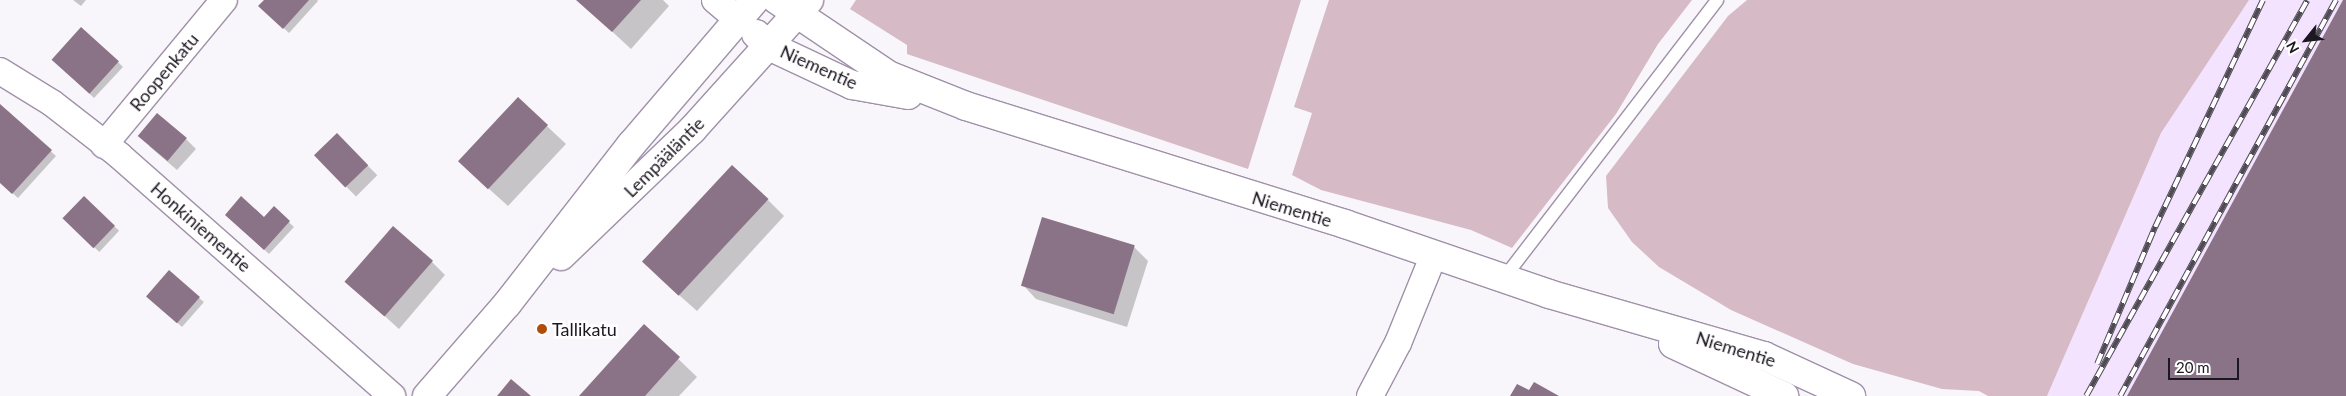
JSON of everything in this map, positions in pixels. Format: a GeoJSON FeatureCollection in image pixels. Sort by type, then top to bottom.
{"type":"FeatureCollection","features":[{"type":"Feature","properties":{"kind":"main road","name":"Niementie"},"geometry":{"type":"LineString","coordinates":[[794,5],[888,75],[966,106],[1345,224],[1433,257],[1617,314],[1764,356],[1851,396]]}},
{"type":"Feature","properties":{"kind":"main road","name":"Lempääläntie"},"geometry":{"type":"LineString","coordinates":[[508,304],[616,206],[692,130],[769,46],[794,5]]}},
{"type":"Feature","properties":{"kind":"main road","name":"Niementie"},"geometry":{"type":"LineString","coordinates":[[747,10],[769,46],[852,85],[966,106]]}},
{"type":"Feature","properties":{"kind":"main road","name":"Lempääläntie"},"geometry":{"type":"LineString","coordinates":[[427,396],[508,304],[631,145],[747,10]]}},
{"type":"Feature","properties":{"kind":"main road","name":"Niementie"},"geometry":{"type":"LineString","coordinates":[[1617,314],[1784,396]]}},
{"type":"Feature","properties":{"kind":"street","name":"Roopenkatu"},"geometry":{"type":"LineString","coordinates":[[104,144],[224,0]]}},
{"type":"Feature","properties":{"kind":"street"},"geometry":{"type":"LineString","coordinates":[[715,0],[747,10]]}},
{"type":"Feature","properties":{"kind":"street","name":"Honkiniementie"},"geometry":{"type":"LineString","coordinates":[[0,71],[52,103],[104,144],[392,396]]}},
{"type":"Feature","properties":{"kind":"street"},"geometry":{"type":"LineString","coordinates":[[1370,396],[1398,343],[1433,257]]}},
{"type":"Feature","properties":{"kind":"lane"},"geometry":{"type":"LineString","coordinates":[[1504,278],[1718,0]]}},
{"type":"Feature","properties":{"kind":"shaded area"},"geometry":{"type":"Polygon","coordinates":[[[856,0],[1301,0],[1248,169],[907,54],[907,45],[850,9],[856,0]]]}},
{"type":"Feature","properties":{"kind":"shaded area"},"geometry":{"type":"Polygon","coordinates":[[[1329,0],[1692,0],[1658,44],[1616,114],[1512,248],[1471,230],[1321,190],[1292,175],[1312,113],[1294,107],[1329,0]]]}},
{"type":"Feature","properties":{"kind":"shaded area"},"geometry":{"type":"Polygon","coordinates":[[[1747,0],[2249,0],[2161,133],[2047,396],[1988,396],[1979,391],[1942,389],[1853,364],[1731,310],[1659,267],[1632,242],[1608,208],[1606,176],[1728,16],[1747,0]]]}},
{"type":"Feature","properties":{"kind":"shaded area"},"geometry":{"type":"Polygon","coordinates":[[[2249,0],[2346,0],[2346,396],[2047,396],[2161,133],[2249,0]]]}},
{"type":"Feature","properties":{"kind":"building"},"geometry":{"type":"Polygon","coordinates":[[[264,0],[309,0],[283,29],[258,6],[264,0]]]}},
{"type":"Feature","properties":{"kind":"building"},"geometry":{"type":"Polygon","coordinates":[[[576,0],[641,0],[612,32],[576,0]]]}},
{"type":"Feature","properties":{"kind":"building"},"geometry":{"type":"Polygon","coordinates":[[[2343,0],[2346,0],[2346,396],[2127,396],[2343,0]]]}},
{"type":"Feature","properties":{"kind":"building"},"geometry":{"type":"Polygon","coordinates":[[[81,27],[119,61],[89,94],[52,60],[81,27]]]}},
{"type":"Feature","properties":{"kind":"building"},"geometry":{"type":"Polygon","coordinates":[[[518,97],[548,125],[488,189],[458,161],[518,97]]]}},
{"type":"Feature","properties":{"kind":"building"},"geometry":{"type":"Polygon","coordinates":[[[0,104],[52,150],[12,194],[0,183],[0,104]]]}},
{"type":"Feature","properties":{"kind":"building"},"geometry":{"type":"Polygon","coordinates":[[[157,113],[187,138],[168,161],[138,136],[157,113]]]}},
{"type":"Feature","properties":{"kind":"building"},"geometry":{"type":"Polygon","coordinates":[[[337,133],[368,165],[345,188],[314,155],[337,133]]]}},
{"type":"Feature","properties":{"kind":"building"},"geometry":{"type":"Polygon","coordinates":[[[732,165],[769,199],[679,296],[642,262],[732,165]]]}},
{"type":"Feature","properties":{"kind":"building"},"geometry":{"type":"Polygon","coordinates":[[[84,196],[115,226],[93,248],[62,218],[84,196]]]}},
{"type":"Feature","properties":{"kind":"building"},"geometry":{"type":"Polygon","coordinates":[[[241,196],[264,217],[274,206],[290,221],[264,250],[225,215],[241,196]]]}},
{"type":"Feature","properties":{"kind":"building"},"geometry":{"type":"Polygon","coordinates":[[[1042,217],[1135,245],[1114,314],[1021,286],[1042,217]]]}},
{"type":"Feature","properties":{"kind":"building"},"geometry":{"type":"Polygon","coordinates":[[[393,226],[433,261],[384,317],[344,282],[393,226]]]}},
{"type":"Feature","properties":{"kind":"building"},"geometry":{"type":"Polygon","coordinates":[[[169,270],[200,297],[177,323],[146,296],[169,270]]]}},
{"type":"Feature","properties":{"kind":"building"},"geometry":{"type":"Polygon","coordinates":[[[644,324],[680,357],[645,396],[579,396],[644,324]]]}},
{"type":"Feature","properties":{"kind":"building"},"geometry":{"type":"Polygon","coordinates":[[[511,379],[531,396],[497,396],[511,379]]]}},
{"type":"Feature","properties":{"kind":"building"},"geometry":{"type":"Polygon","coordinates":[[[1534,382],[1559,396],[1510,396],[1517,384],[1529,390],[1534,382]]]}},
{"type":"Feature","properties":{"kind":"railway"},"geometry":{"type":"LineString","coordinates":[[2097,364],[2155,227],[2263,0]]}},
{"type":"Feature","properties":{"kind":"railway"},"geometry":{"type":"LineString","coordinates":[[2086,396],[2307,0]]}},
{"type":"Feature","properties":{"kind":"railway"},"geometry":{"type":"LineString","coordinates":[[2120,396],[2336,0]]}},
{"type":"Feature","properties":{"kind":"place","name":"Tallikatu"},"geometry":{"type":"Point","coordinates":[542,329]}}]}
